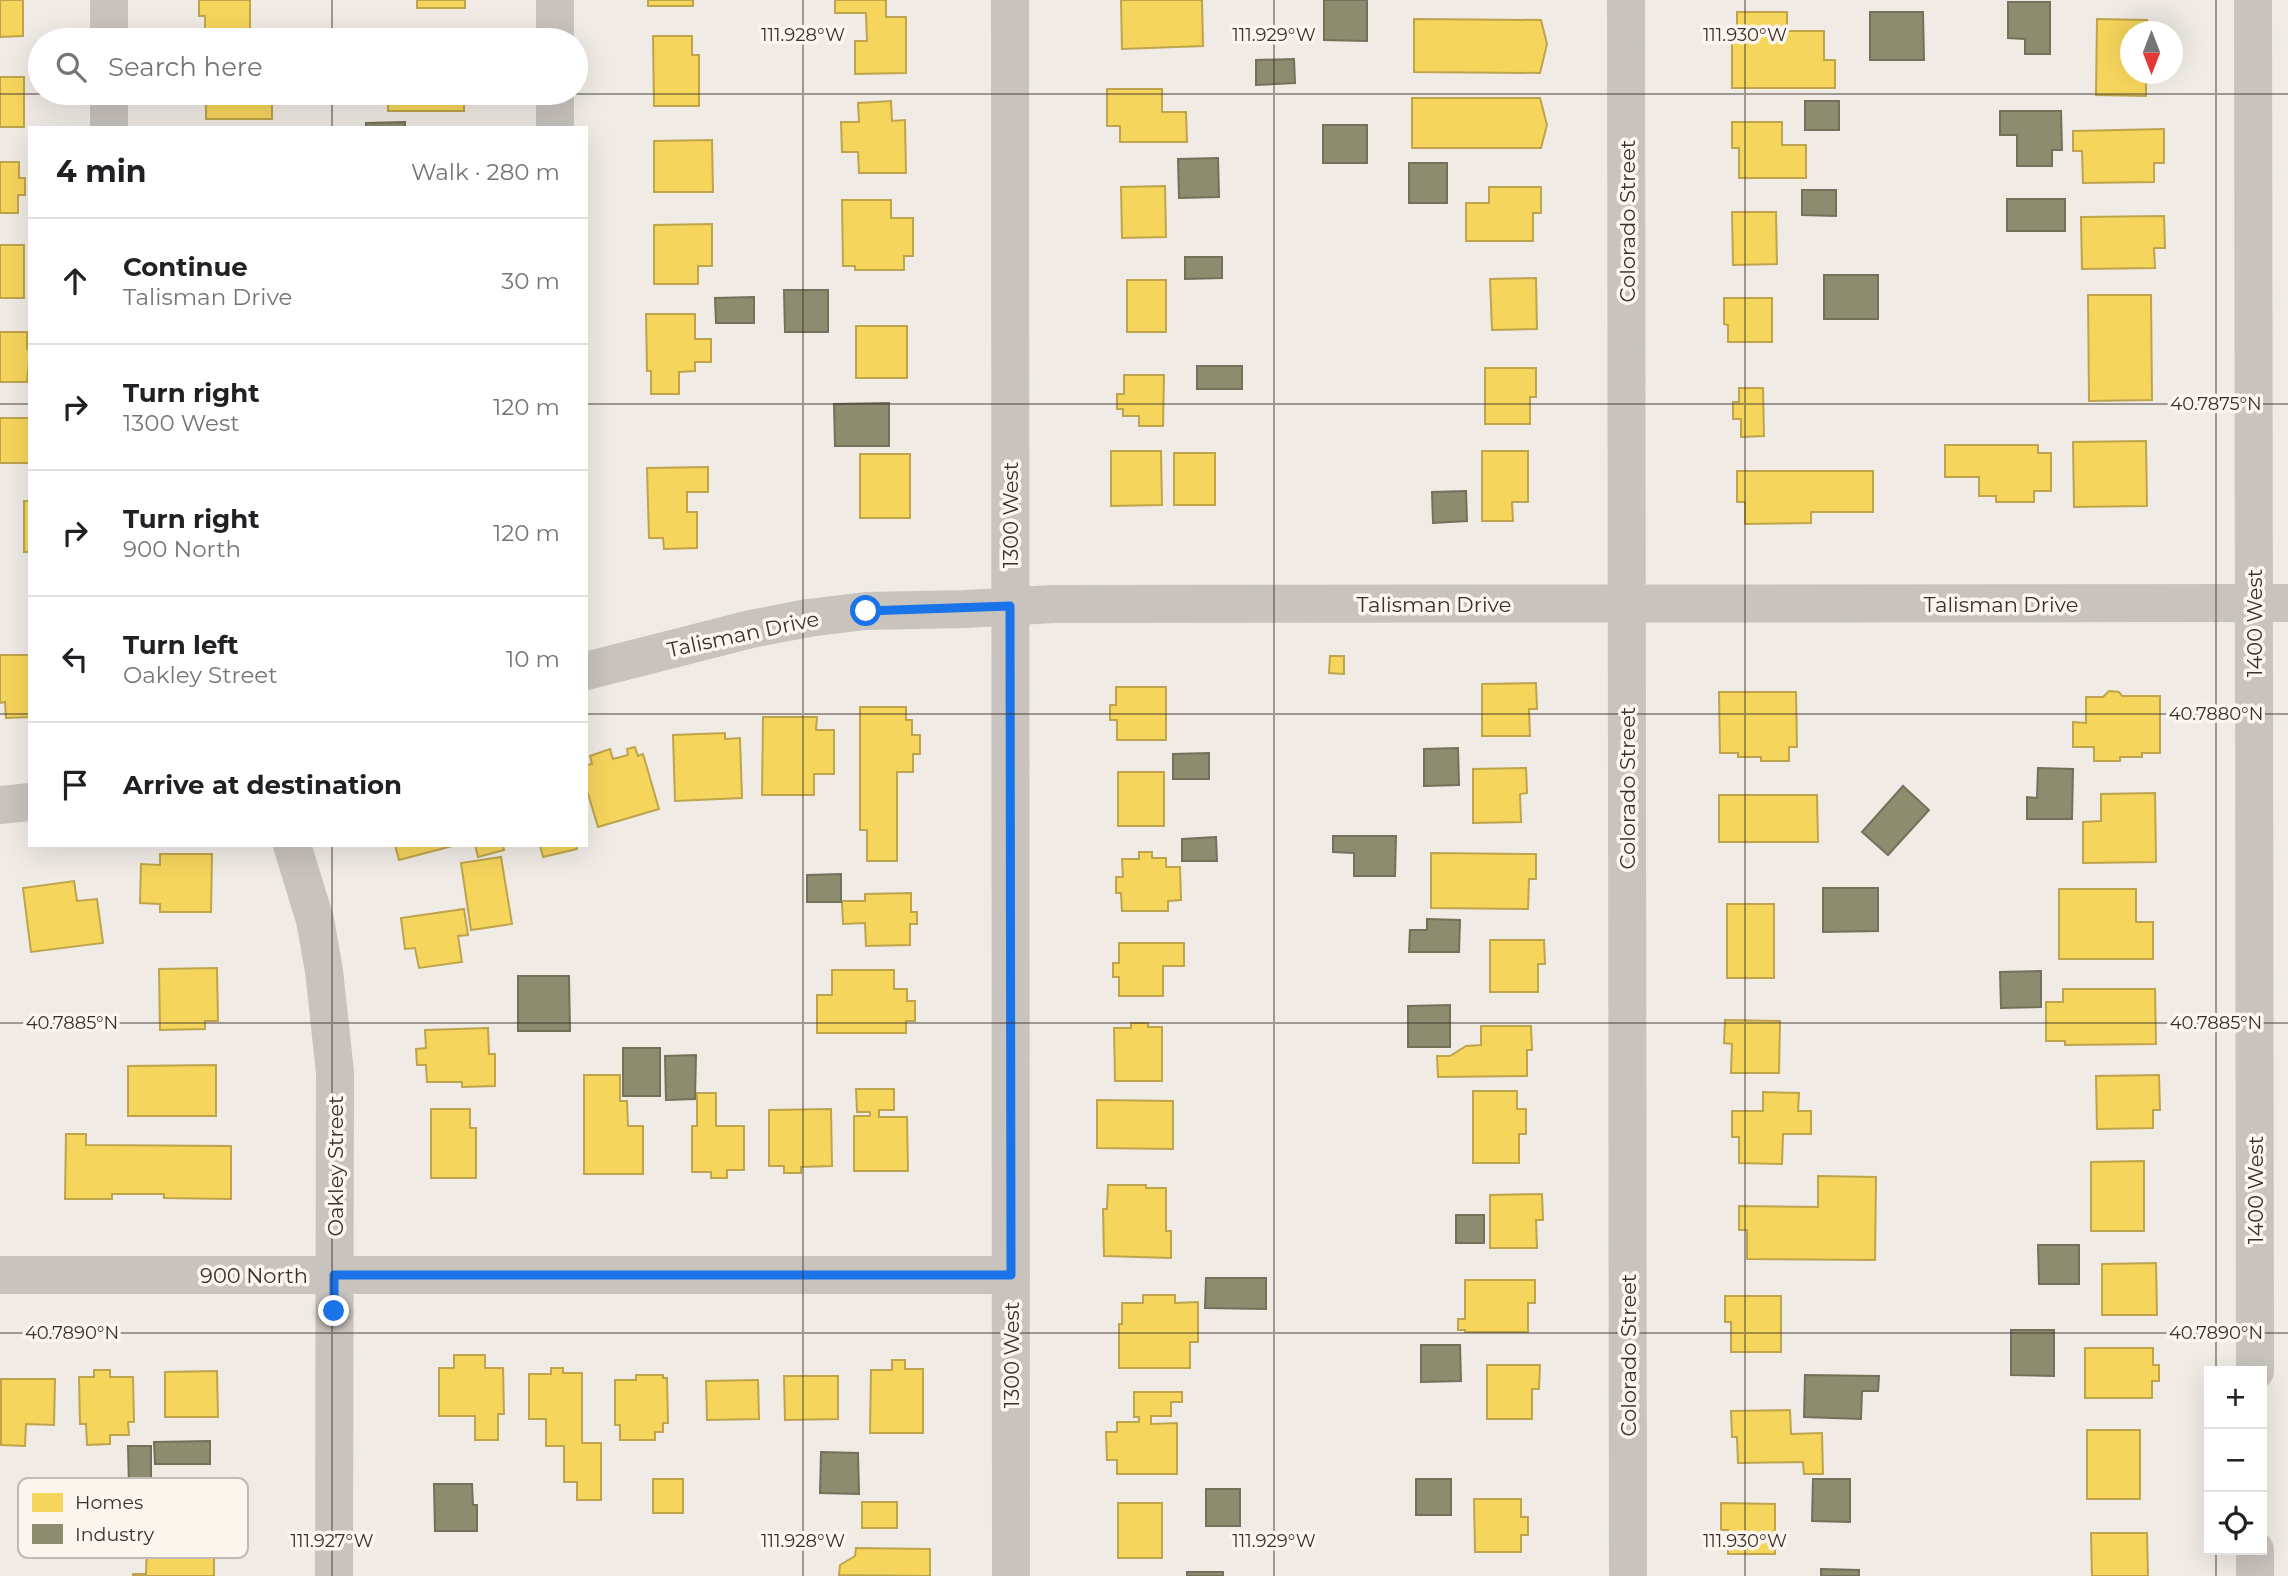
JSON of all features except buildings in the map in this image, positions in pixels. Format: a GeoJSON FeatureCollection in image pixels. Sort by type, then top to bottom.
{"type":"FeatureCollection","features":[{"type":"Feature","properties":{"kind":"street"},"geometry":{"type":"LineString","coordinates":[[109,0],[109,28]]}},
{"type":"Feature","properties":{"kind":"street"},"geometry":{"type":"LineString","coordinates":[[555,0],[555,28]]}},
{"type":"Feature","properties":{"kind":"street","name":"1300 West"},"geometry":{"type":"LineString","coordinates":[[1010,0],[1011,1576]]}},
{"type":"Feature","properties":{"kind":"street","name":"Colorado Street"},"geometry":{"type":"LineString","coordinates":[[1626,0],[1628,1576]]}},
{"type":"Feature","properties":{"kind":"street","name":"1400 West"},"geometry":{"type":"LineString","coordinates":[[2253,0],[2271,603],[2255,1366]]}},
{"type":"Feature","properties":{"kind":"street"},"geometry":{"type":"LineString","coordinates":[[109,105],[109,126]]}},
{"type":"Feature","properties":{"kind":"street"},"geometry":{"type":"LineString","coordinates":[[555,105],[555,126]]}},
{"type":"Feature","properties":{"kind":"street","name":"Talisman Drive"},"geometry":{"type":"LineString","coordinates":[[588,670],[751,629],[866,611],[1054,604],[2271,603]]}},
{"type":"Feature","properties":{"kind":"street"},"geometry":{"type":"LineString","coordinates":[[0,805],[28,802]]}},
{"type":"Feature","properties":{"kind":"street","name":"Oakley Street"},"geometry":{"type":"LineString","coordinates":[[293,847],[314,920],[331,1021],[335,1072],[334,1576]]}},
{"type":"Feature","properties":{"kind":"street","name":"900 North"},"geometry":{"type":"LineString","coordinates":[[0,1275],[1011,1275]]}},
{"type":"Feature","properties":{"kind":"street"},"geometry":{"type":"LineString","coordinates":[[2255,1555],[2255,1576]]}},
{"type":"Feature","properties":{"kind":"route"},"geometry":{"type":"LineString","coordinates":[[334,1311],[334,1275],[1011,1275],[1010,606],[866,611]]}}]}
